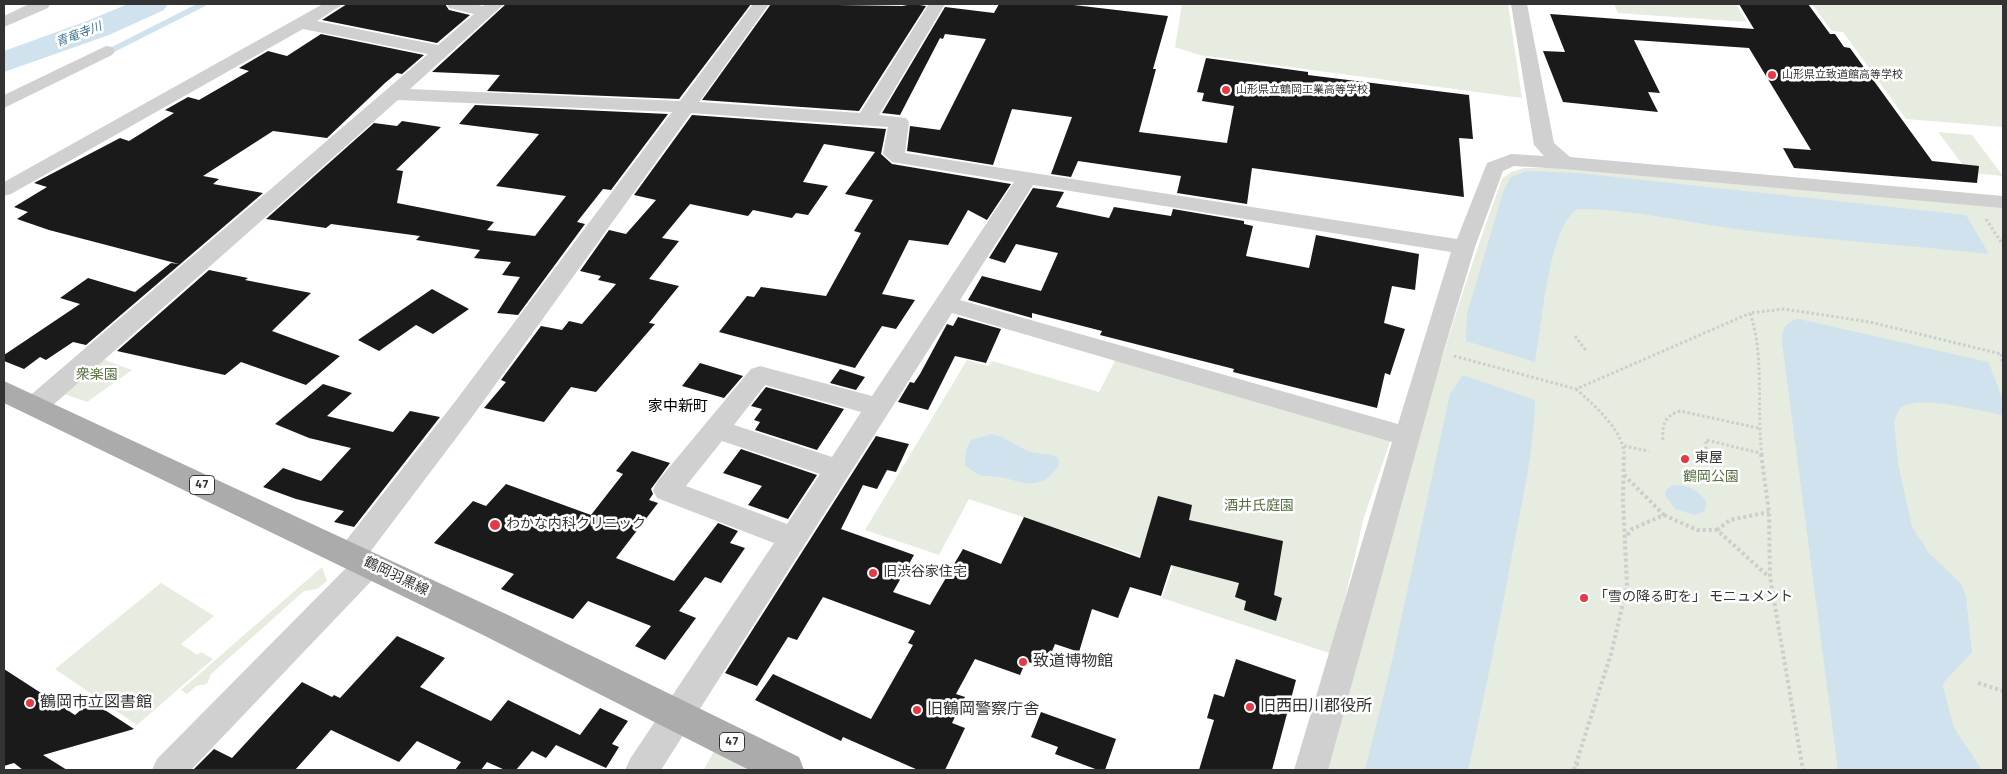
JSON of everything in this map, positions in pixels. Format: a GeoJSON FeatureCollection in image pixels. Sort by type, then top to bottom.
{"type":"FeatureCollection","features":[{"type":"Feature","properties":{"kind":"main road","name":"鶴岡羽黒線"},"geometry":{"type":"LineString","coordinates":[[4,391],[678,714],[786,770]]}},
{"type":"Feature","properties":{"kind":"street"},"geometry":{"type":"LineString","coordinates":[[4,22],[42,4]]}},
{"type":"Feature","properties":{"kind":"street"},"geometry":{"type":"LineString","coordinates":[[4,190],[335,4]]}},
{"type":"Feature","properties":{"kind":"street"},"geometry":{"type":"LineString","coordinates":[[455,4],[491,8]]}},
{"type":"Feature","properties":{"kind":"street"},"geometry":{"type":"LineString","coordinates":[[169,770],[360,560],[463,410],[761,4]]}},
{"type":"Feature","properties":{"kind":"street"},"geometry":{"type":"LineString","coordinates":[[867,118],[937,4]]}},
{"type":"Feature","properties":{"kind":"street"},"geometry":{"type":"LineString","coordinates":[[1519,4],[1544,145],[1564,162]]}},
{"type":"Feature","properties":{"kind":"street"},"geometry":{"type":"LineString","coordinates":[[35,406],[491,8]]}},
{"type":"Feature","properties":{"kind":"street"},"geometry":{"type":"LineString","coordinates":[[299,23],[442,51]]}},
{"type":"Feature","properties":{"kind":"street"},"geometry":{"type":"LineString","coordinates":[[4,102],[106,51]]}},
{"type":"Feature","properties":{"kind":"street"},"geometry":{"type":"LineString","coordinates":[[391,94],[686,107],[867,118],[899,122],[893,154],[899,158],[1464,247]]}},
{"type":"Feature","properties":{"kind":"street"},"geometry":{"type":"LineString","coordinates":[[1311,770],[1406,436],[1464,247],[1474,228],[1494,167],[1511,160],[1564,162],[2003,202]]}},
{"type":"Feature","properties":{"kind":"street"},"geometry":{"type":"LineString","coordinates":[[642,770],[944,303],[1028,178]]}},
{"type":"Feature","properties":{"kind":"street"},"geometry":{"type":"LineString","coordinates":[[944,303],[1406,436]]}},
{"type":"Feature","properties":{"kind":"street"},"geometry":{"type":"LineString","coordinates":[[793,538],[667,490],[760,374],[877,407]]}},
{"type":"Feature","properties":{"kind":"street"},"geometry":{"type":"LineString","coordinates":[[717,429],[837,469]]}},
{"type":"Feature","properties":{"kind":"path"},"geometry":{"type":"LineString","coordinates":[[1982,214],[2003,246]]}},
{"type":"Feature","properties":{"kind":"path"},"geometry":{"type":"LineString","coordinates":[[1576,389],[1750,313],[1784,309],[1870,322],[2002,353],[2003,364]]}},
{"type":"Feature","properties":{"kind":"path"},"geometry":{"type":"LineString","coordinates":[[1750,313],[1757,333],[1758,428],[1769,512],[1770,578],[1804,770]]}},
{"type":"Feature","properties":{"kind":"path"},"geometry":{"type":"LineString","coordinates":[[1575,336],[1587,352]]}},
{"type":"Feature","properties":{"kind":"path"},"geometry":{"type":"LineString","coordinates":[[1457,357],[1540,381],[1576,389],[1602,412],[1624,446],[1627,586],[1611,654],[1574,770]]}},
{"type":"Feature","properties":{"kind":"path"},"geometry":{"type":"LineString","coordinates":[[1662,440],[1661,426],[1665,418],[1671,413],[1680,411],[1758,428]]}},
{"type":"Feature","properties":{"kind":"path"},"geometry":{"type":"LineString","coordinates":[[1706,454],[1706,440],[1760,452]]}},
{"type":"Feature","properties":{"kind":"path"},"geometry":{"type":"LineString","coordinates":[[1624,446],[1649,451]]}},
{"type":"Feature","properties":{"kind":"path"},"geometry":{"type":"LineString","coordinates":[[1624,474],[1634,487],[1649,497],[1664,515],[1680,524],[1712,532],[1730,520],[1769,512]]}},
{"type":"Feature","properties":{"kind":"path"},"geometry":{"type":"LineString","coordinates":[[1625,538],[1632,529],[1664,515]]}},
{"type":"Feature","properties":{"kind":"path"},"geometry":{"type":"LineString","coordinates":[[1717,530],[1770,578]]}},
{"type":"Feature","properties":{"kind":"path"},"geometry":{"type":"LineString","coordinates":[[1978,683],[2003,691]]}},
{"type":"Feature","properties":{"kind":"path"},"geometry":{"type":"LineString","coordinates":[[1577,762],[1578,770]]}},
{"type":"Feature","properties":{"kind":"green space"},"geometry":{"type":"Polygon","coordinates":[[[1182,4],[1508,4],[1522,98],[1199,55],[1175,47],[1182,4]]]}},
{"type":"Feature","properties":{"kind":"green space"},"geometry":{"type":"Polygon","coordinates":[[[1614,4],[1736,4],[1747,22],[1618,13],[1614,4]]]}},
{"type":"Feature","properties":{"kind":"green space"},"geometry":{"type":"Polygon","coordinates":[[[1812,4],[2003,4],[2003,127],[1906,119],[1843,32],[1832,31],[1812,4]]]}},
{"type":"Feature","properties":{"kind":"green space"},"geometry":{"type":"Polygon","coordinates":[[[1938,132],[1972,135],[2003,176],[1969,173],[1938,132]]]}},
{"type":"Feature","properties":{"kind":"green space","name":"鶴岡公園"},"geometry":{"type":"Polygon","coordinates":[[[1524,168],[1560,168],[2003,207],[2003,770],[1325,770],[1408,473],[1476,252],[1502,179],[1511,172],[1524,168]]]}},
{"type":"Feature","properties":{"kind":"green space","name":"衆楽園"},"geometry":{"type":"Polygon","coordinates":[[[97,357],[132,370],[87,402],[56,391],[97,357]]]}},
{"type":"Feature","properties":{"kind":"green space","name":"酒井氏庭園"},"geometry":{"type":"Polygon","coordinates":[[[1117,357],[1392,436],[1364,517],[1332,654],[1162,598],[1173,567],[969,499],[939,555],[865,530],[967,360],[988,366],[992,361],[1099,392],[1117,357]]]}},
{"type":"Feature","properties":{"kind":"green space"},"geometry":{"type":"Polygon","coordinates":[[[322,567],[327,581],[317,589],[304,591],[211,674],[207,684],[196,686],[187,694],[181,690],[322,567]]]}},
{"type":"Feature","properties":{"kind":"green space"},"geometry":{"type":"Polygon","coordinates":[[[161,583],[214,616],[181,644],[197,655],[201,652],[213,659],[137,725],[55,669],[161,583]]]}},
{"type":"Feature","properties":{"kind":"green space"},"geometry":{"type":"Polygon","coordinates":[[[714,751],[748,770],[704,769],[714,751]]]}},
{"type":"Feature","properties":{"kind":"water"},"geometry":{"type":"Polygon","coordinates":[[[1527,171],[1578,173],[1966,215],[1989,254],[1774,234],[1619,211],[1578,209],[1568,219],[1553,255],[1535,362],[1466,341],[1467,314],[1504,189],[1511,177],[1527,171]]]}},
{"type":"Feature","properties":{"kind":"water"},"geometry":{"type":"Polygon","coordinates":[[[1799,319],[1988,362],[1990,366],[2003,401],[2003,415],[1950,405],[1921,403],[1909,404],[1900,408],[1894,421],[1898,463],[1912,527],[1929,553],[1962,585],[1966,597],[1972,652],[1944,682],[1943,687],[1954,728],[1982,770],[1838,770],[1782,342],[1787,324],[1799,319]]]}},
{"type":"Feature","properties":{"kind":"water"},"geometry":{"type":"Polygon","coordinates":[[[1463,375],[1535,400],[1531,453],[1525,487],[1468,770],[1365,770],[1393,657],[1450,394],[1463,375]]]}},
{"type":"Feature","properties":{"kind":"water"},"geometry":{"type":"Polygon","coordinates":[[[992,434],[1027,451],[1055,456],[1058,458],[1059,465],[1047,478],[1035,483],[977,474],[965,465],[966,450],[971,440],[992,434]]]}},
{"type":"Feature","properties":{"kind":"water"},"geometry":{"type":"Polygon","coordinates":[[[1673,485],[1683,486],[1696,491],[1706,502],[1705,511],[1695,515],[1675,509],[1665,495],[1666,490],[1673,485]]]}},
{"type":"Feature","properties":{"kind":"building"},"geometry":{"type":"Polygon","coordinates":[[[347,4],[445,4],[449,10],[470,15],[437,43],[322,20],[347,4]]]}},
{"type":"Feature","properties":{"kind":"building"},"geometry":{"type":"Polygon","coordinates":[[[506,4],[751,4],[679,99],[487,91],[500,75],[432,72],[506,4]]]}},
{"type":"Feature","properties":{"kind":"building"},"geometry":{"type":"Polygon","coordinates":[[[771,4],[902,6],[913,4],[926,6],[859,111],[702,100],[771,4]]]}},
{"type":"Feature","properties":{"kind":"building"},"geometry":{"type":"Polygon","coordinates":[[[999,4],[1065,4],[1168,16],[1153,69],[1156,69],[1139,132],[1227,143],[1234,106],[1202,101],[1204,93],[1197,92],[1206,58],[1308,72],[1308,75],[1469,95],[1473,139],[1459,138],[1464,197],[1252,168],[1247,204],[1177,193],[1181,176],[1078,161],[1071,177],[1051,174],[1072,117],[1012,109],[993,165],[907,151],[910,126],[940,130],[986,39],[945,34],[943,39],[940,38],[900,115],[882,113],[945,7],[994,13],[999,4]]]}},
{"type":"Feature","properties":{"kind":"building"},"geometry":{"type":"Polygon","coordinates":[[[1739,4],[1808,4],[1830,34],[1835,34],[1844,47],[1850,48],[1932,161],[1979,166],[1977,183],[1794,168],[1783,148],[1811,150],[1749,48],[1634,40],[1660,93],[1648,92],[1658,112],[1563,102],[1543,51],[1565,52],[1550,14],[1754,29],[1739,4]]]}},
{"type":"Feature","properties":{"kind":"building"},"geometry":{"type":"Polygon","coordinates":[[[321,34],[424,55],[402,74],[397,73],[385,83],[327,138],[273,131],[203,176],[219,179],[213,184],[263,193],[86,345],[73,342],[46,360],[40,357],[24,369],[4,361],[4,355],[80,304],[60,298],[88,278],[135,292],[171,263],[179,264],[49,230],[17,219],[28,212],[14,207],[47,187],[34,183],[120,138],[129,141],[174,113],[165,110],[188,97],[199,100],[249,71],[239,68],[268,51],[287,56],[321,34]]]}},
{"type":"Feature","properties":{"kind":"building"},"geometry":{"type":"Polygon","coordinates":[[[475,105],[668,114],[611,190],[603,189],[577,222],[585,224],[518,315],[497,313],[520,277],[502,275],[511,262],[474,258],[480,250],[416,240],[420,236],[331,224],[326,228],[266,219],[374,123],[397,126],[402,121],[441,127],[396,170],[403,171],[397,203],[494,222],[487,230],[535,236],[566,196],[496,186],[539,134],[459,124],[475,105]]]}},
{"type":"Feature","properties":{"kind":"building"},"geometry":{"type":"Polygon","coordinates":[[[692,115],[886,129],[881,154],[892,164],[1011,184],[987,220],[968,210],[948,245],[909,240],[882,294],[915,300],[896,329],[882,326],[855,368],[719,332],[747,296],[754,297],[761,287],[826,296],[861,233],[854,231],[873,200],[845,194],[875,152],[824,144],[803,182],[828,186],[808,215],[796,213],[792,218],[753,210],[748,216],[690,204],[662,238],[679,241],[649,279],[679,286],[649,323],[655,324],[596,392],[571,387],[544,422],[484,408],[506,382],[501,380],[541,326],[562,330],[569,321],[582,324],[616,284],[598,280],[601,276],[580,271],[609,230],[626,234],[656,200],[634,195],[692,115]]]}},
{"type":"Feature","properties":{"kind":"building"},"geometry":{"type":"Polygon","coordinates":[[[1033,188],[1064,192],[1056,207],[1109,218],[1114,207],[1171,216],[1173,209],[1244,221],[1244,224],[1253,226],[1246,256],[1309,268],[1316,235],[1419,254],[1415,290],[1392,286],[1384,323],[1405,329],[1390,375],[1385,373],[1377,408],[1233,372],[1234,369],[1100,335],[1102,331],[1032,313],[1032,318],[968,300],[982,276],[1041,291],[1058,253],[1016,244],[1005,263],[989,258],[1033,188]]]}},
{"type":"Feature","properties":{"kind":"building"},"geometry":{"type":"Polygon","coordinates":[[[209,270],[248,278],[245,280],[311,293],[272,331],[340,356],[306,385],[241,362],[225,375],[117,351],[209,270]]]}},
{"type":"Feature","properties":{"kind":"building"},"geometry":{"type":"Polygon","coordinates":[[[432,289],[469,309],[433,334],[416,325],[379,351],[358,340],[432,289]]]}},
{"type":"Feature","properties":{"kind":"building"},"geometry":{"type":"Polygon","coordinates":[[[958,317],[1001,329],[986,363],[955,356],[928,410],[898,402],[910,382],[914,383],[920,374],[947,324],[953,326],[958,317]]]}},
{"type":"Feature","properties":{"kind":"building"},"geometry":{"type":"Polygon","coordinates":[[[700,363],[743,376],[724,398],[682,386],[700,363]]]}},
{"type":"Feature","properties":{"kind":"building"},"geometry":{"type":"Polygon","coordinates":[[[840,369],[865,377],[856,390],[830,383],[840,369]]]}},
{"type":"Feature","properties":{"kind":"building"},"geometry":{"type":"Polygon","coordinates":[[[323,384],[352,393],[327,416],[393,432],[410,411],[440,417],[354,527],[334,522],[344,511],[296,499],[263,487],[283,468],[321,481],[351,448],[309,438],[275,424],[323,384]]]}},
{"type":"Feature","properties":{"kind":"building"},"geometry":{"type":"Polygon","coordinates":[[[766,387],[844,409],[817,450],[755,430],[760,422],[754,420],[762,409],[751,406],[766,387]]]}},
{"type":"Feature","properties":{"kind":"building"},"geometry":{"type":"Polygon","coordinates":[[[876,436],[909,444],[896,472],[887,470],[877,489],[863,485],[841,529],[914,555],[893,592],[930,605],[963,549],[1001,564],[1024,517],[1140,558],[1158,496],[1192,505],[1189,520],[1283,541],[1274,595],[1282,598],[1276,621],[1244,610],[1246,601],[1235,597],[1239,583],[1171,565],[1161,596],[1130,587],[1118,618],[1092,609],[1079,652],[1055,644],[1045,668],[1026,661],[1020,675],[975,659],[956,694],[965,697],[952,723],[965,728],[945,770],[918,770],[843,737],[841,741],[755,700],[773,674],[871,719],[913,645],[908,643],[915,631],[823,597],[797,640],[788,637],[757,686],[725,673],[876,436]]]}},
{"type":"Feature","properties":{"kind":"building"},"geometry":{"type":"Polygon","coordinates":[[[741,449],[817,475],[788,519],[748,505],[762,486],[723,473],[741,449]]]}},
{"type":"Feature","properties":{"kind":"building"},"geometry":{"type":"Polygon","coordinates":[[[632,451],[670,463],[651,489],[653,494],[649,500],[658,503],[616,558],[674,581],[718,523],[738,531],[730,543],[745,548],[721,583],[705,577],[679,611],[696,618],[665,660],[635,646],[651,626],[588,601],[573,619],[501,589],[514,574],[434,543],[473,501],[486,506],[506,484],[591,515],[623,474],[616,471],[632,451]]]}},
{"type":"Feature","properties":{"kind":"building"},"geometry":{"type":"Polygon","coordinates":[[[397,636],[445,658],[420,687],[491,721],[508,700],[580,735],[600,708],[628,721],[612,744],[619,747],[606,768],[556,745],[546,758],[532,751],[516,770],[505,770],[487,762],[481,770],[455,770],[461,762],[417,741],[399,762],[331,730],[295,770],[193,770],[214,749],[232,758],[302,682],[332,697],[334,695],[340,698],[397,636]]]}},
{"type":"Feature","properties":{"kind":"building","name":"旧西田川郡役所"},"geometry":{"type":"Polygon","coordinates":[[[1236,659],[1296,680],[1272,770],[1199,770],[1214,720],[1207,718],[1214,694],[1224,697],[1236,659]]]}},
{"type":"Feature","properties":{"kind":"building","name":"鶴岡市立図書館"},"geometry":{"type":"Polygon","coordinates":[[[4,669],[75,715],[91,701],[134,729],[43,755],[67,770],[23,770],[14,763],[4,766],[4,669]]]}},
{"type":"Feature","properties":{"kind":"building"},"geometry":{"type":"Polygon","coordinates":[[[1041,712],[1116,739],[1105,770],[1098,770],[1055,754],[1058,747],[1031,737],[1041,712]]]}},
{"type":"Feature","properties":{"kind":"waterway","name":"青竜寺川"},"geometry":{"type":"LineString","coordinates":[[4,62],[98,28],[153,4]]}},
{"type":"Feature","properties":{"kind":"waterway"},"geometry":{"type":"LineString","coordinates":[[106,53],[203,4]]}},
{"type":"Feature","properties":{"kind":"place","name":"山形県立致道館高等学校"},"geometry":{"type":"Point","coordinates":[1772,75]}},
{"type":"Feature","properties":{"kind":"place","name":"山形県立鶴岡工業高等学校"},"geometry":{"type":"Point","coordinates":[1226,90]}},
{"type":"Feature","properties":{"kind":"place","name":"東屋"},"geometry":{"type":"Point","coordinates":[1685,459]}},
{"type":"Feature","properties":{"kind":"place","name":"わかな内科クリニック"},"geometry":{"type":"Point","coordinates":[495,525]}},
{"type":"Feature","properties":{"kind":"place","name":"旧渋谷家住宅"},"geometry":{"type":"Point","coordinates":[873,573]}},
{"type":"Feature","properties":{"kind":"place","name":"「雪の降る町を」 モニュメント"},"geometry":{"type":"Point","coordinates":[1584,598]}},
{"type":"Feature","properties":{"kind":"place","name":"致道博物館"},"geometry":{"type":"Point","coordinates":[1023,662]}},
{"type":"Feature","properties":{"kind":"place","name":"鶴岡市立図書館"},"geometry":{"type":"Point","coordinates":[30,703]}},
{"type":"Feature","properties":{"kind":"place","name":"旧西田川郡役所"},"geometry":{"type":"Point","coordinates":[1250,707]}},
{"type":"Feature","properties":{"kind":"place","name":"旧鶴岡警察庁舎"},"geometry":{"type":"Point","coordinates":[917,710]}},
{"type":"Feature","properties":{"kind":"district","name":"家中新町"},"geometry":{"type":"Point","coordinates":[678,407]}}]}
